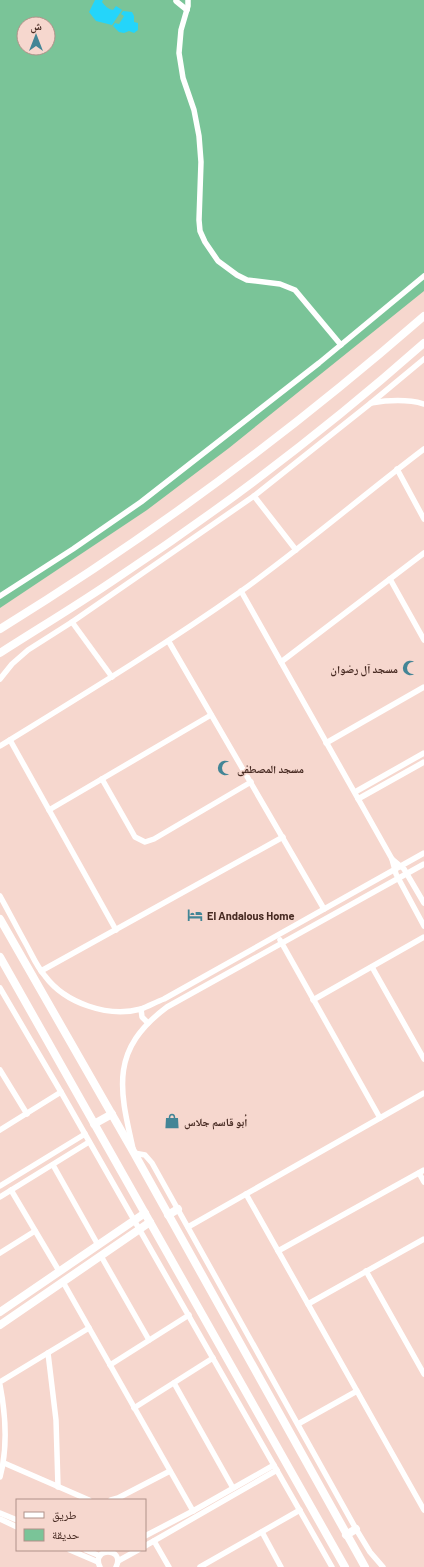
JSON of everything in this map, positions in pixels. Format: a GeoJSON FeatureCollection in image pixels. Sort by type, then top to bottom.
{"type":"FeatureCollection","features":[{"type":"Feature","properties":{"kind":"street"},"geometry":{"type":"LineString","coordinates":[[176,0],[187,10]]}},
{"type":"Feature","properties":{"kind":"street"},"geometry":{"type":"LineString","coordinates":[[188,0],[187,10],[181,30],[179,53],[183,78],[194,110],[199,136],[201,162],[198,220],[200,231],[210,252],[218,262],[237,275],[247,280],[280,284],[295,290],[341,345]]}},
{"type":"Feature","properties":{"kind":"street"},"geometry":{"type":"LineString","coordinates":[[0,596],[73,549],[140,502],[319,364],[424,276]]}},
{"type":"Feature","properties":{"kind":"street"},"geometry":{"type":"LineString","coordinates":[[0,629],[107,560],[209,489],[350,379],[424,316]]}},
{"type":"Feature","properties":{"kind":"street"},"geometry":{"type":"LineString","coordinates":[[0,653],[118,578],[220,506],[327,424],[395,369],[424,343]]}},
{"type":"Feature","properties":{"kind":"street"},"geometry":{"type":"LineString","coordinates":[[0,679],[12,664],[28,650],[72,622],[254,496],[424,359]]}},
{"type":"Feature","properties":{"kind":"street"},"geometry":{"type":"LineString","coordinates":[[371,403],[396,400],[424,404]]}},
{"type":"Feature","properties":{"kind":"street"},"geometry":{"type":"LineString","coordinates":[[0,746],[169,642],[296,550],[424,449]]}},
{"type":"Feature","properties":{"kind":"street"},"geometry":{"type":"LineString","coordinates":[[397,470],[424,519]]}},
{"type":"Feature","properties":{"kind":"street"},"geometry":{"type":"LineString","coordinates":[[254,496],[296,550]]}},
{"type":"Feature","properties":{"kind":"street"},"geometry":{"type":"LineString","coordinates":[[281,662],[424,553]]}},
{"type":"Feature","properties":{"kind":"street"},"geometry":{"type":"LineString","coordinates":[[390,579],[424,640]]}},
{"type":"Feature","properties":{"kind":"street"},"geometry":{"type":"LineString","coordinates":[[241,591],[392,859],[394,870],[424,926]]}},
{"type":"Feature","properties":{"kind":"street"},"geometry":{"type":"LineString","coordinates":[[72,622],[112,677]]}},
{"type":"Feature","properties":{"kind":"street"},"geometry":{"type":"LineString","coordinates":[[169,642],[324,909]]}},
{"type":"Feature","properties":{"kind":"street"},"geometry":{"type":"LineString","coordinates":[[326,743],[424,687]]}},
{"type":"Feature","properties":{"kind":"street"},"geometry":{"type":"LineString","coordinates":[[49,810],[212,715]]}},
{"type":"Feature","properties":{"kind":"street"},"geometry":{"type":"LineString","coordinates":[[10,740],[116,930]]}},
{"type":"Feature","properties":{"kind":"street"},"geometry":{"type":"LineString","coordinates":[[355,792],[424,753]]}},
{"type":"Feature","properties":{"kind":"street"},"geometry":{"type":"LineString","coordinates":[[358,799],[424,762]]}},
{"type":"Feature","properties":{"kind":"street"},"geometry":{"type":"LineString","coordinates":[[102,779],[135,837],[145,842],[152,841],[251,782]]}},
{"type":"Feature","properties":{"kind":"street"},"geometry":{"type":"LineString","coordinates":[[41,971],[283,837]]}},
{"type":"Feature","properties":{"kind":"street"},"geometry":{"type":"LineString","coordinates":[[0,896],[41,971],[56,989],[66,996],[84,1004],[106,1010],[125,1011],[141,1009],[164,999],[424,853]]}},
{"type":"Feature","properties":{"kind":"street"},"geometry":{"type":"LineString","coordinates":[[392,859],[402,865],[424,903]]}},
{"type":"Feature","properties":{"kind":"street"},"geometry":{"type":"LineString","coordinates":[[134,1153],[124,1109],[122,1081],[125,1064],[130,1049],[138,1035],[148,1023],[175,1002],[424,864]]}},
{"type":"Feature","properties":{"kind":"street"},"geometry":{"type":"LineString","coordinates":[[0,919],[134,1153],[365,1567]]}},
{"type":"Feature","properties":{"kind":"street"},"geometry":{"type":"LineString","coordinates":[[278,936],[380,1118]]}},
{"type":"Feature","properties":{"kind":"street"},"geometry":{"type":"LineString","coordinates":[[313,1000],[424,937]]}},
{"type":"Feature","properties":{"kind":"street"},"geometry":{"type":"LineString","coordinates":[[0,956],[345,1567]]}},
{"type":"Feature","properties":{"kind":"street"},"geometry":{"type":"LineString","coordinates":[[372,967],[424,1059]]}},
{"type":"Feature","properties":{"kind":"street"},"geometry":{"type":"LineString","coordinates":[[0,988],[140,1229],[332,1567]]}},
{"type":"Feature","properties":{"kind":"street"},"geometry":{"type":"LineString","coordinates":[[141,1009],[142,1017],[148,1023]]}},
{"type":"Feature","properties":{"kind":"street"},"geometry":{"type":"LineString","coordinates":[[0,1070],[26,1114]]}},
{"type":"Feature","properties":{"kind":"street"},"geometry":{"type":"LineString","coordinates":[[0,1130],[61,1092]]}},
{"type":"Feature","properties":{"kind":"street"},"geometry":{"type":"LineString","coordinates":[[188,1227],[424,1093]]}},
{"type":"Feature","properties":{"kind":"street"},"geometry":{"type":"LineString","coordinates":[[94,1124],[112,1114]]}},
{"type":"Feature","properties":{"kind":"street"},"geometry":{"type":"LineString","coordinates":[[0,1186],[84,1134]]}},
{"type":"Feature","properties":{"kind":"street"},"geometry":{"type":"LineString","coordinates":[[0,1197],[89,1142]]}},
{"type":"Feature","properties":{"kind":"street"},"geometry":{"type":"LineString","coordinates":[[134,1153],[145,1155],[150,1160],[356,1529],[370,1552],[383,1567]]}},
{"type":"Feature","properties":{"kind":"street"},"geometry":{"type":"LineString","coordinates":[[53,1165],[98,1245]]}},
{"type":"Feature","properties":{"kind":"street"},"geometry":{"type":"LineString","coordinates":[[278,1251],[421,1171],[424,1182]]}},
{"type":"Feature","properties":{"kind":"street"},"geometry":{"type":"LineString","coordinates":[[11,1190],[59,1271]]}},
{"type":"Feature","properties":{"kind":"street"},"geometry":{"type":"LineString","coordinates":[[246,1194],[424,1510]]}},
{"type":"Feature","properties":{"kind":"street"},"geometry":{"type":"LineString","coordinates":[[168,1215],[178,1210]]}},
{"type":"Feature","properties":{"kind":"street"},"geometry":{"type":"LineString","coordinates":[[0,1312],[145,1213]]}},
{"type":"Feature","properties":{"kind":"street"},"geometry":{"type":"LineString","coordinates":[[0,1325],[150,1222]]}},
{"type":"Feature","properties":{"kind":"street"},"geometry":{"type":"LineString","coordinates":[[0,1253],[35,1231]]}},
{"type":"Feature","properties":{"kind":"street"},"geometry":{"type":"LineString","coordinates":[[308,1304],[424,1239]]}},
{"type":"Feature","properties":{"kind":"street"},"geometry":{"type":"LineString","coordinates":[[101,1256],[149,1340]]}},
{"type":"Feature","properties":{"kind":"street"},"geometry":{"type":"LineString","coordinates":[[366,1271],[424,1374]]}},
{"type":"Feature","properties":{"kind":"street"},"geometry":{"type":"LineString","coordinates":[[63,1282],[193,1511]]}},
{"type":"Feature","properties":{"kind":"street"},"geometry":{"type":"LineString","coordinates":[[110,1365],[189,1315]]}},
{"type":"Feature","properties":{"kind":"street"},"geometry":{"type":"LineString","coordinates":[[0,1382],[89,1328]]}},
{"type":"Feature","properties":{"kind":"street"},"geometry":{"type":"LineString","coordinates":[[48,1352],[56,1420],[58,1487]]}},
{"type":"Feature","properties":{"kind":"street"},"geometry":{"type":"LineString","coordinates":[[134,1408],[213,1358]]}},
{"type":"Feature","properties":{"kind":"street"},"geometry":{"type":"LineString","coordinates":[[174,1383],[233,1488]]}},
{"type":"Feature","properties":{"kind":"street"},"geometry":{"type":"LineString","coordinates":[[0,1385],[6,1429],[4,1463],[0,1477]]}},
{"type":"Feature","properties":{"kind":"street"},"geometry":{"type":"LineString","coordinates":[[298,1424],[357,1391]]}},
{"type":"Feature","properties":{"kind":"street"},"geometry":{"type":"LineString","coordinates":[[4,1463],[87,1499]]}},
{"type":"Feature","properties":{"kind":"street"},"geometry":{"type":"LineString","coordinates":[[146,1535],[233,1488],[275,1468]]}},
{"type":"Feature","properties":{"kind":"street"},"geometry":{"type":"LineString","coordinates":[[146,1545],[275,1468]]}},
{"type":"Feature","properties":{"kind":"street"},"geometry":{"type":"LineString","coordinates":[[114,1499],[170,1471]]}},
{"type":"Feature","properties":{"kind":"street"},"geometry":{"type":"LineString","coordinates":[[200,1567],[300,1510]]}},
{"type":"Feature","properties":{"kind":"street"},"geometry":{"type":"LineString","coordinates":[[0,1513],[16,1520]]}},
{"type":"Feature","properties":{"kind":"street"},"geometry":{"type":"LineString","coordinates":[[0,1519],[16,1527]]}},
{"type":"Feature","properties":{"kind":"street"},"geometry":{"type":"LineString","coordinates":[[346,1535],[356,1529]]}},
{"type":"Feature","properties":{"kind":"street"},"geometry":{"type":"LineString","coordinates":[[262,1532],[281,1567]]}},
{"type":"Feature","properties":{"kind":"street"},"geometry":{"type":"LineString","coordinates":[[154,1540],[170,1567]]}},
{"type":"Feature","properties":{"kind":"street"},"geometry":{"type":"LineString","coordinates":[[72,1551],[99,1565],[100,1556],[104,1552],[115,1551],[117,1564],[136,1551]]}},
{"type":"Feature","properties":{"kind":"street"},"geometry":{"type":"LineString","coordinates":[[88,1551],[100,1556]]}},
{"type":"Feature","properties":{"kind":"green space"},"geometry":{"type":"Polygon","coordinates":[[[0,0],[424,0],[424,291],[229,448],[147,510],[0,608],[0,0]]]}},
{"type":"Feature","properties":{"kind":"water"},"geometry":{"type":"Polygon","coordinates":[[[95,0],[103,0],[102,2],[104,5],[111,10],[113,10],[116,6],[122,10],[112,25],[96,21],[89,12],[95,0]]]}},
{"type":"Feature","properties":{"kind":"water"},"geometry":{"type":"Polygon","coordinates":[[[123,11],[132,12],[134,22],[138,23],[138,30],[134,33],[129,31],[124,33],[119,32],[113,26],[115,23],[119,24],[124,16],[121,14],[123,11]]]}},
{"type":"Feature","properties":{"kind":"place","name":"مسجد آل رضوان"},"geometry":{"type":"Point","coordinates":[410,668]}},
{"type":"Feature","properties":{"kind":"place","name":"مسجد المصطفى"},"geometry":{"type":"Point","coordinates":[225,768]}},
{"type":"Feature","properties":{"kind":"place","name":"El Andalous Home"},"geometry":{"type":"Point","coordinates":[195,915]}},
{"type":"Feature","properties":{"kind":"place","name":"أبو قاسم جلاس"},"geometry":{"type":"Point","coordinates":[172,1121]}}]}
